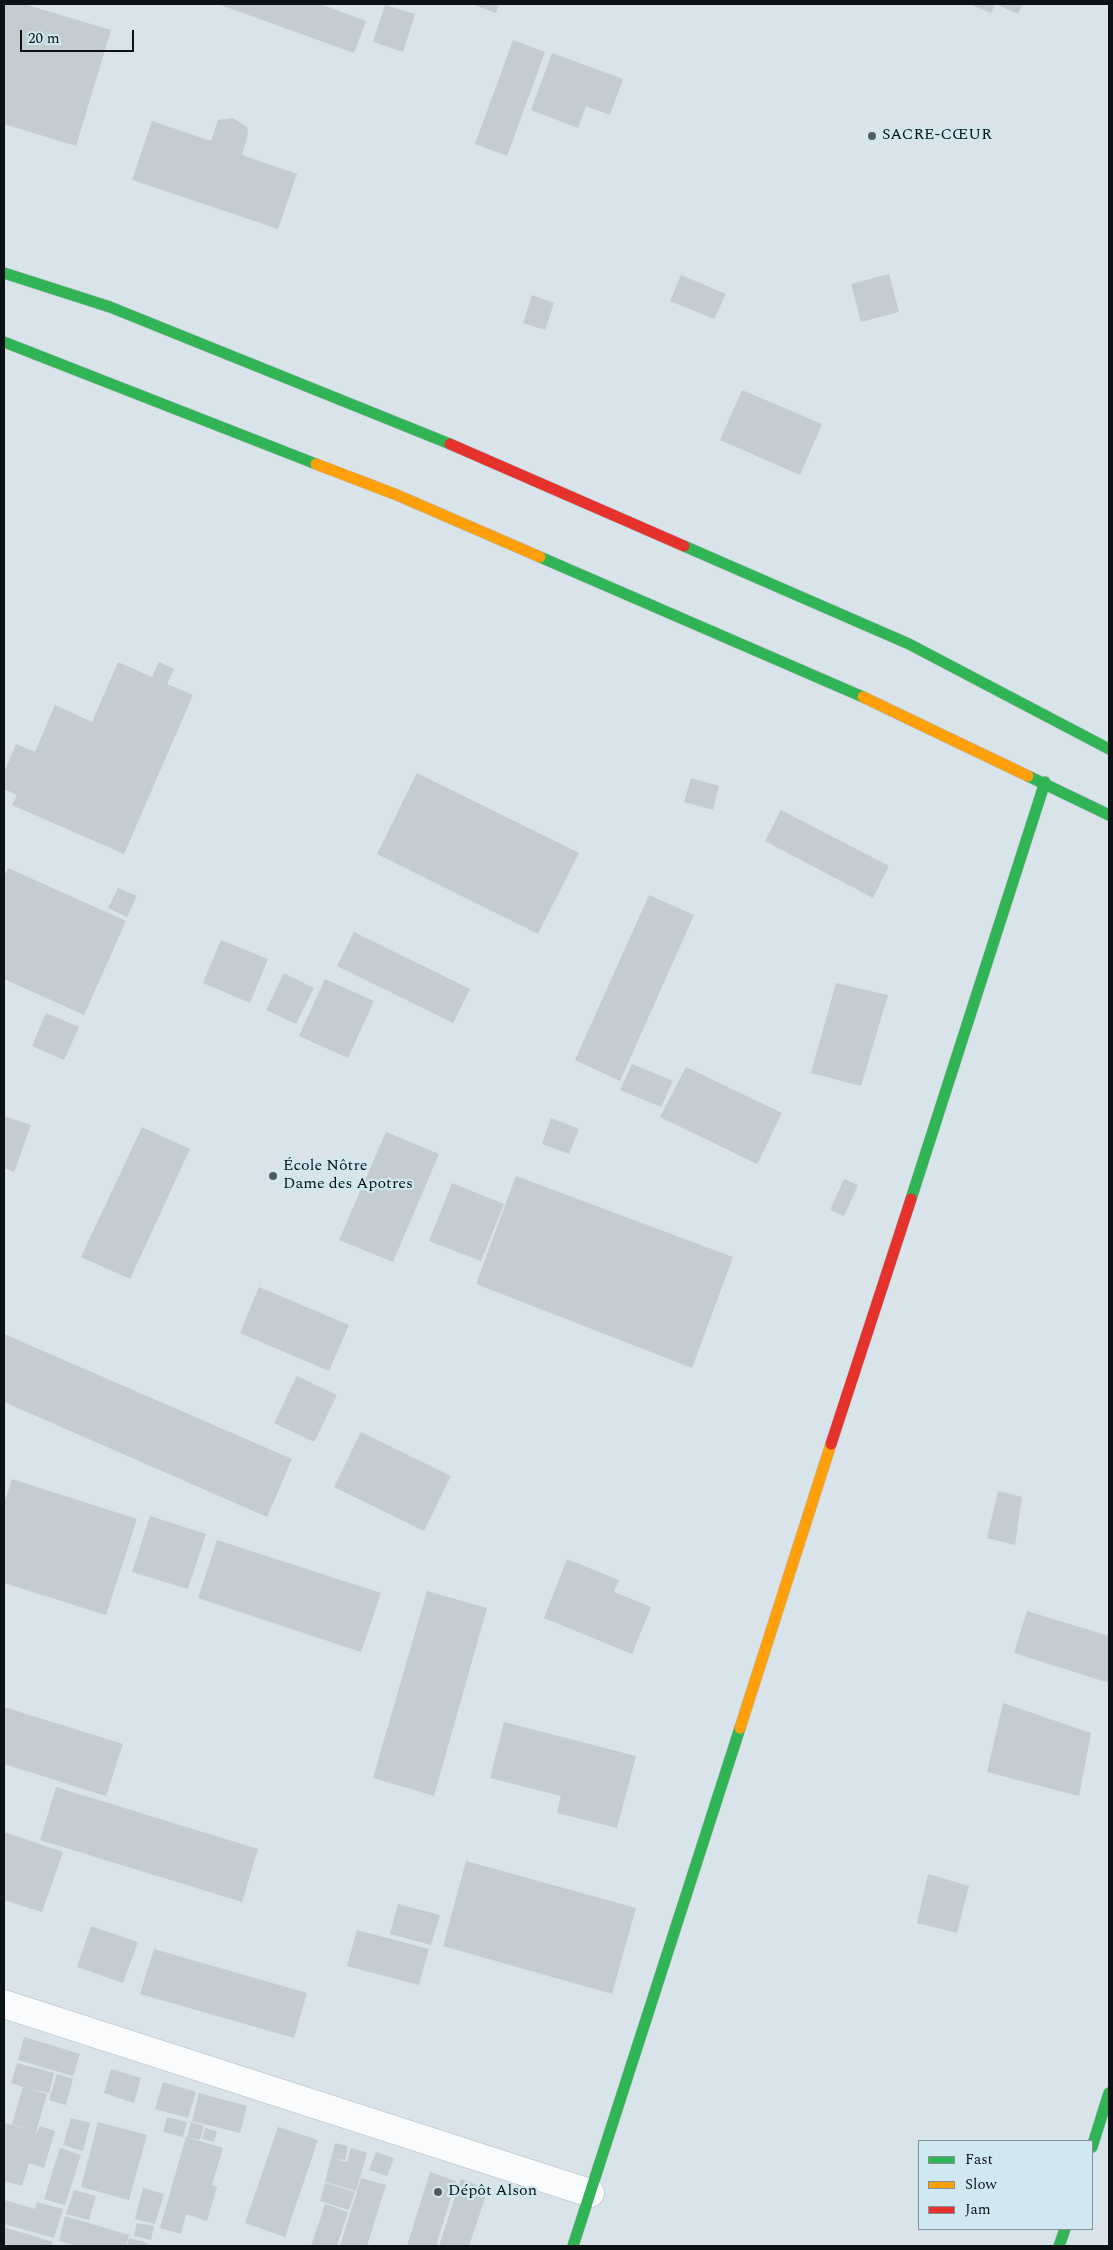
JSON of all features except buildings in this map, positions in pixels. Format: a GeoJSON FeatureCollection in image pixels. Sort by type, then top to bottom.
{"type":"FeatureCollection","features":[{"type":"Feature","properties":{"kind":"main road"},"geometry":{"type":"LineString","coordinates":[[4,273],[110,307],[421,431],[909,644],[1109,748]]}},
{"type":"Feature","properties":{"kind":"main road"},"geometry":{"type":"LineString","coordinates":[[48,275],[110,307]]}},
{"type":"Feature","properties":{"kind":"main road"},"geometry":{"type":"LineString","coordinates":[[4,342],[397,495],[880,704],[1045,782],[1109,815]]}},
{"type":"Feature","properties":{"kind":"main road"},"geometry":{"type":"LineString","coordinates":[[4,348],[26,350]]}},
{"type":"Feature","properties":{"kind":"main road"},"geometry":{"type":"LineString","coordinates":[[573,2246],[1045,782]]}},
{"type":"Feature","properties":{"kind":"main road"},"geometry":{"type":"LineString","coordinates":[[1093,2144],[1109,2093]]}},
{"type":"Feature","properties":{"kind":"main road"},"geometry":{"type":"LineString","coordinates":[[1059,2246],[1065,2230]]}},
{"type":"Feature","properties":{"kind":"street"},"geometry":{"type":"LineString","coordinates":[[4,2004],[590,2193]]}},
{"type":"Feature","properties":{"kind":"traffic: fast"},"geometry":{"type":"LineString","coordinates":[[4,273],[110,307],[450,444]]}},
{"type":"Feature","properties":{"kind":"traffic: fast"},"geometry":{"type":"LineString","coordinates":[[4,342],[316,464]]}},
{"type":"Feature","properties":{"kind":"traffic: fast"},"geometry":{"type":"LineString","coordinates":[[684,546],[909,644],[1109,749]]}},
{"type":"Feature","properties":{"kind":"traffic: fast"},"geometry":{"type":"LineString","coordinates":[[540,557],[863,697]]}},
{"type":"Feature","properties":{"kind":"traffic: fast"},"geometry":{"type":"LineString","coordinates":[[1028,776],[1109,815]]}},
{"type":"Feature","properties":{"kind":"traffic: fast"},"geometry":{"type":"LineString","coordinates":[[911,1199],[1045,782]]}},
{"type":"Feature","properties":{"kind":"traffic: fast"},"geometry":{"type":"LineString","coordinates":[[573,2246],[740,1728]]}},
{"type":"Feature","properties":{"kind":"traffic: fast"},"geometry":{"type":"LineString","coordinates":[[1093,2144],[1109,2093]]}},
{"type":"Feature","properties":{"kind":"traffic: fast"},"geometry":{"type":"LineString","coordinates":[[1059,2246],[1065,2230]]}},
{"type":"Feature","properties":{"kind":"traffic: slow"},"geometry":{"type":"LineString","coordinates":[[316,464],[397,495],[540,557]]}},
{"type":"Feature","properties":{"kind":"traffic: slow"},"geometry":{"type":"LineString","coordinates":[[863,697],[1028,776]]}},
{"type":"Feature","properties":{"kind":"traffic: slow"},"geometry":{"type":"LineString","coordinates":[[740,1728],[831,1444]]}},
{"type":"Feature","properties":{"kind":"traffic: jam"},"geometry":{"type":"LineString","coordinates":[[450,444],[684,546]]}},
{"type":"Feature","properties":{"kind":"traffic: jam"},"geometry":{"type":"LineString","coordinates":[[831,1444],[911,1199]]}},
{"type":"Feature","properties":{"kind":"place","name":"SACRE-CŒUR"},"geometry":{"type":"Point","coordinates":[872,136]}},
{"type":"Feature","properties":{"kind":"place","name":"École Nôtre Dame des Apotres"},"geometry":{"type":"Point","coordinates":[273,1176]}},
{"type":"Feature","properties":{"kind":"place","name":"Dépôt Alson"},"geometry":{"type":"Point","coordinates":[438,2192]}}]}
